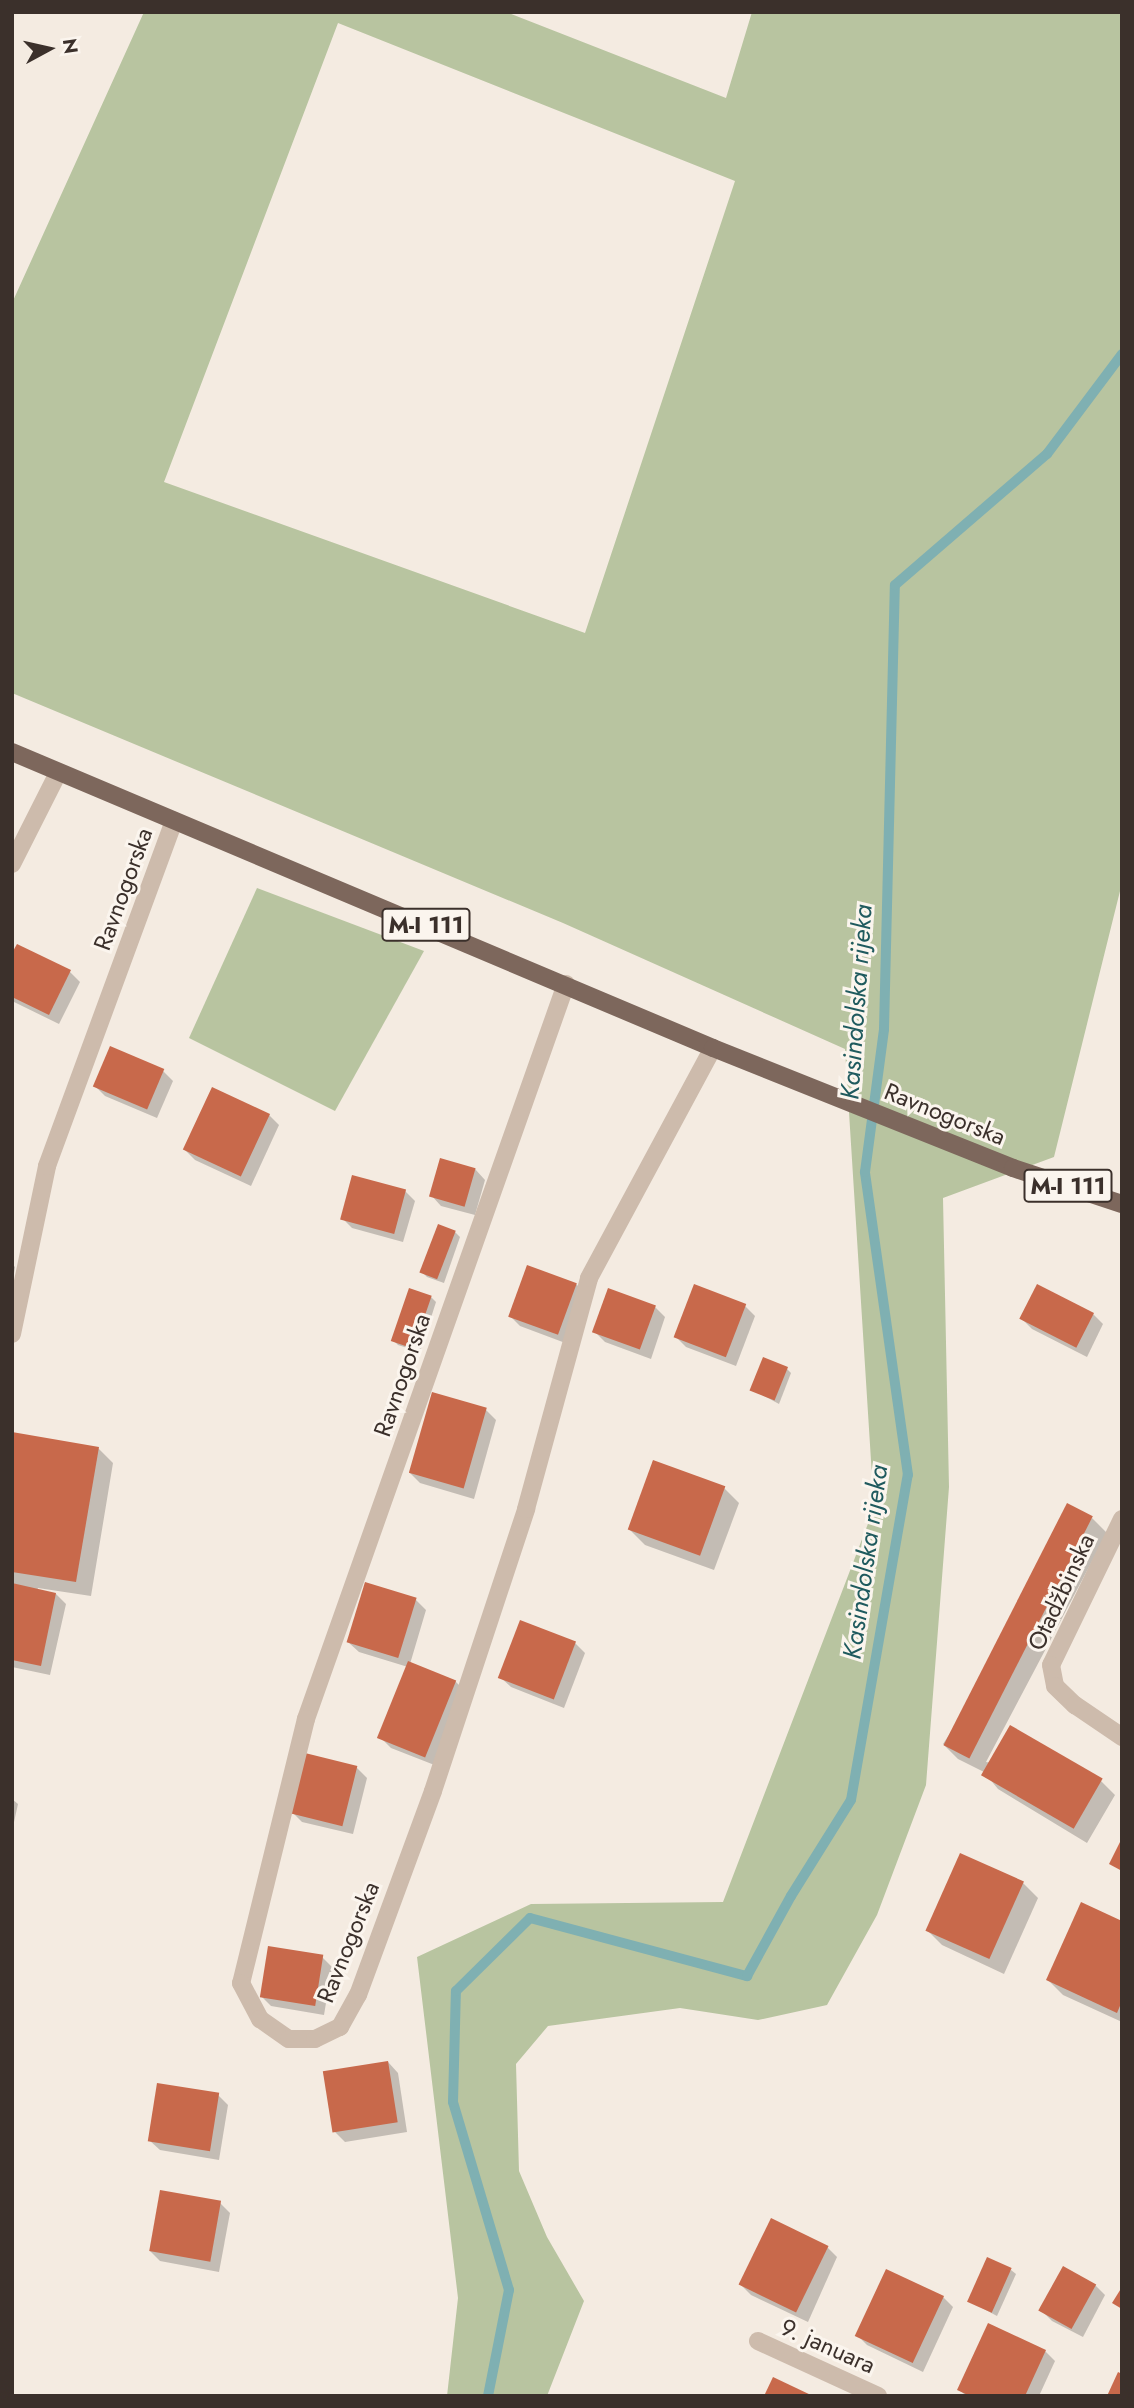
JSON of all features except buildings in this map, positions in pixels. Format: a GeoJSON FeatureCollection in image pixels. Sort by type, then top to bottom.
{"type":"FeatureCollection","features":[{"type":"Feature","properties":{"kind":"main road","name":"Ravnogorska"},"geometry":{"type":"LineString","coordinates":[[12,752],[713,1048],[1013,1168],[1122,1204]]}},
{"type":"Feature","properties":{"kind":"street"},"geometry":{"type":"LineString","coordinates":[[12,864],[58,773]]}},
{"type":"Feature","properties":{"kind":"street","name":"Ravnogorska"},"geometry":{"type":"LineString","coordinates":[[12,1335],[47,1166],[174,821]]}},
{"type":"Feature","properties":{"kind":"street","name":"Ravnogorska"},"geometry":{"type":"LineString","coordinates":[[566,984],[306,1719],[241,1983],[260,2020],[289,2039],[315,2039],[340,2027],[358,1994],[433,1791],[526,1509],[589,1278],[713,1048]]}},
{"type":"Feature","properties":{"kind":"street","name":"Otadžbinska"},"geometry":{"type":"LineString","coordinates":[[1122,1520],[1051,1665],[1055,1686],[1075,1705],[1122,1737]]}},
{"type":"Feature","properties":{"kind":"street","name":"9. januara"},"geometry":{"type":"LineString","coordinates":[[758,2341],[878,2396]]}},
{"type":"Feature","properties":{"kind":"green space"},"geometry":{"type":"Polygon","coordinates":[[[144,12],[506,12],[726,98],[752,12],[1122,12],[1122,883],[1054,1157],[943,1198],[949,1487],[926,1785],[877,1915],[827,2005],[758,2020],[680,2008],[548,2026],[516,2064],[519,2171],[547,2237],[584,2301],[547,2396],[447,2396],[458,2298],[417,1957],[531,1904],[723,1902],[874,1508],[845,1049],[563,923],[12,693],[12,303],[144,12]],[[338,23],[164,482],[585,633],[735,181],[338,23]]]}},
{"type":"Feature","properties":{"kind":"green space"},"geometry":{"type":"Polygon","coordinates":[[[257,888],[424,951],[335,1111],[189,1038],[257,888]]]}},
{"type":"Feature","properties":{"kind":"waterway","name":"Kasindolska rijeka"},"geometry":{"type":"LineString","coordinates":[[488,2396],[509,2290],[453,2102],[456,1991],[530,1918],[747,1976],[791,1896],[851,1800],[908,1475],[865,1172],[884,1029],[895,585],[1047,454],[1122,354]]}}]}
